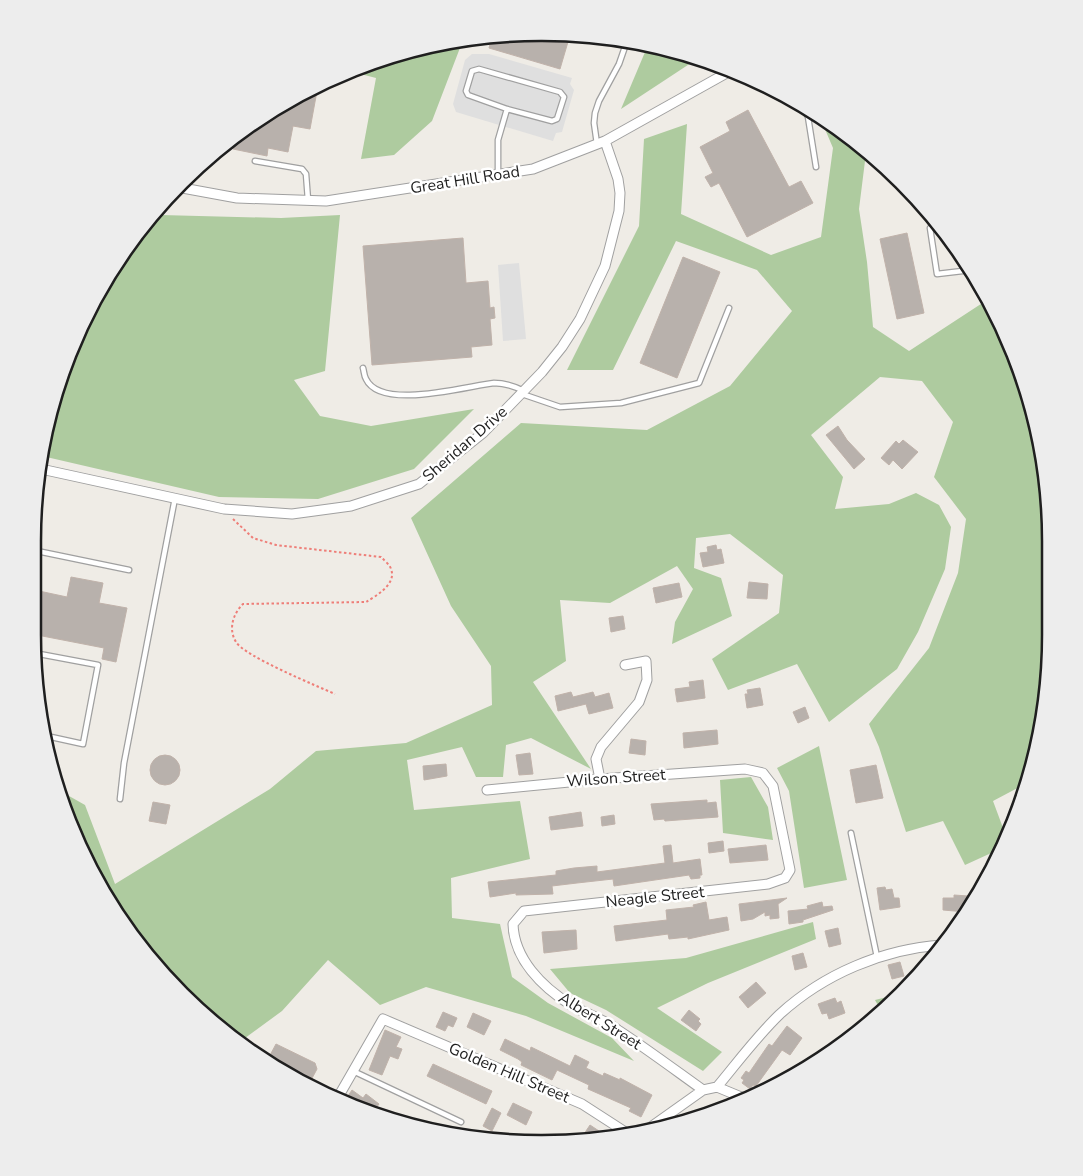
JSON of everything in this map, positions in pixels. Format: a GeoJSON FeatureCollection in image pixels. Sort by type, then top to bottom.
{"type":"FeatureCollection","features":[{"type":"Feature","properties":{"kind":"street","name":"Great Hill Road"},"geometry":{"type":"LineString","coordinates":[[186,190],[237,198],[326,201],[498,176],[550,164],[601,143],[723,75]]}},
{"type":"Feature","properties":{"kind":"street","name":"Sheridan Drive"},"geometry":{"type":"LineString","coordinates":[[47,470],[224,509],[302,512],[351,506],[420,484],[483,433],[562,347],[580,319],[605,266],[616,229],[620,194],[618,179],[601,143]]}},
{"type":"Feature","properties":{"kind":"street"},"geometry":{"type":"LineString","coordinates":[[600,779],[596,759],[601,747],[639,702],[647,680],[646,661],[625,664]]}},
{"type":"Feature","properties":{"kind":"street","name":"Wilson Street"},"geometry":{"type":"LineString","coordinates":[[487,790],[600,779],[745,769],[764,773],[773,786],[790,870],[786,878]]}},
{"type":"Feature","properties":{"kind":"street","name":"Neagle Street"},"geometry":{"type":"LineString","coordinates":[[524,911],[768,884],[786,878]]}},
{"type":"Feature","properties":{"kind":"street","name":"Albert Street"},"geometry":{"type":"LineString","coordinates":[[524,911],[513,924],[513,938],[524,964],[546,987],[570,1005],[616,1028],[703,1090]]}},
{"type":"Feature","properties":{"kind":"street"},"geometry":{"type":"LineString","coordinates":[[660,1120],[703,1090],[717,1086],[780,1014],[828,979],[877,957],[932,947]]}},
{"type":"Feature","properties":{"kind":"street","name":"Golden Hill Street"},"geometry":{"type":"LineString","coordinates":[[352,1071],[383,1019],[582,1104],[619,1128]]}},
{"type":"Feature","properties":{"kind":"street"},"geometry":{"type":"LineString","coordinates":[[340,1093],[352,1071]]}},
{"type":"Feature","properties":{"kind":"street"},"geometry":{"type":"LineString","coordinates":[[717,1086],[737,1095]]}},
{"type":"Feature","properties":{"kind":"lane"},"geometry":{"type":"LineString","coordinates":[[601,143],[594,123],[595,113],[619,64],[624,49]]}},
{"type":"Feature","properties":{"kind":"lane"},"geometry":{"type":"LineString","coordinates":[[479,69],[560,92],[564,97],[557,119],[552,121],[507,109],[468,95],[466,91],[472,71],[479,69]]}},
{"type":"Feature","properties":{"kind":"lane"},"geometry":{"type":"LineString","coordinates":[[498,176],[498,140],[507,109]]}},
{"type":"Feature","properties":{"kind":"lane"},"geometry":{"type":"LineString","coordinates":[[808,119],[816,167]]}},
{"type":"Feature","properties":{"kind":"lane"},"geometry":{"type":"LineString","coordinates":[[255,161],[302,169],[306,174],[308,200]]}},
{"type":"Feature","properties":{"kind":"lane"},"geometry":{"type":"LineString","coordinates":[[931,228],[937,274],[962,271]]}},
{"type":"Feature","properties":{"kind":"lane"},"geometry":{"type":"LineString","coordinates":[[363,368],[366,380],[379,391],[404,395],[495,383],[512,385],[522,392],[560,407],[621,403],[699,383],[729,308]]}},
{"type":"Feature","properties":{"kind":"lane"},"geometry":{"type":"LineString","coordinates":[[120,799],[124,763],[175,498]]}},
{"type":"Feature","properties":{"kind":"lane"},"geometry":{"type":"LineString","coordinates":[[41,552],[129,570]]}},
{"type":"Feature","properties":{"kind":"lane"},"geometry":{"type":"LineString","coordinates":[[42,655],[98,665],[83,744],[52,736]]}},
{"type":"Feature","properties":{"kind":"lane"},"geometry":{"type":"LineString","coordinates":[[851,833],[877,957]]}},
{"type":"Feature","properties":{"kind":"lane"},"geometry":{"type":"LineString","coordinates":[[352,1071],[461,1122]]}},
{"type":"Feature","properties":{"kind":"path"},"geometry":{"type":"LineString","coordinates":[[224,509],[253,538],[276,545],[381,557],[392,569],[392,579],[380,594],[366,602],[243,604],[235,612],[232,627],[237,643],[255,656],[335,694]]}},
{"type":"Feature","properties":{"kind":"green space"},"geometry":{"type":"Polygon","coordinates":[[[460,49],[432,121],[394,155],[361,159],[376,78],[363,75],[412,58],[460,49]]]}},
{"type":"Feature","properties":{"kind":"green space"},"geometry":{"type":"Polygon","coordinates":[[[645,52],[689,64],[621,109],[645,52]]]}},
{"type":"Feature","properties":{"kind":"green space"},"geometry":{"type":"Polygon","coordinates":[[[687,124],[681,214],[771,255],[821,237],[833,148],[826,131],[865,160],[859,209],[867,262],[873,327],[909,351],[982,304],[1004,350],[1025,412],[1032,444],[1041,509],[1041,667],[1032,732],[1017,788],[993,801],[1003,828],[991,853],[965,865],[943,821],[906,832],[879,747],[869,724],[929,648],[958,573],[966,519],[934,477],[953,422],[922,381],[880,377],[811,435],[843,477],[835,509],[889,504],[916,493],[939,505],[951,527],[945,569],[918,632],[897,669],[829,722],[797,664],[728,690],[712,659],[779,613],[783,575],[730,534],[696,538],[694,568],[721,578],[732,616],[672,644],[675,622],[693,589],[677,566],[610,603],[560,600],[566,661],[533,682],[591,769],[531,738],[506,745],[503,777],[476,777],[462,747],[407,760],[414,810],[520,801],[530,859],[451,878],[452,918],[500,924],[512,977],[548,1003],[612,1038],[634,1061],[526,1016],[426,987],[380,1005],[328,960],[282,1011],[246,1037],[212,1011],[188,988],[145,939],[108,885],[79,826],[68,795],[85,805],[115,884],[270,789],[316,751],[406,743],[492,705],[491,666],[451,606],[411,518],[521,423],[647,430],[730,386],[792,311],[757,270],[676,241],[613,370],[567,370],[639,226],[644,139],[687,124]]]}},
{"type":"Feature","properties":{"kind":"green space"},"geometry":{"type":"Polygon","coordinates":[[[163,215],[281,218],[340,215],[325,371],[294,380],[320,416],[371,426],[474,409],[414,469],[318,499],[219,497],[49,458],[58,412],[79,350],[108,291],[163,215]]]}},
{"type":"Feature","properties":{"kind":"green space"},"geometry":{"type":"Polygon","coordinates":[[[819,746],[847,880],[804,888],[789,791],[777,768],[819,746]]]}},
{"type":"Feature","properties":{"kind":"green space"},"geometry":{"type":"Polygon","coordinates":[[[751,777],[768,807],[773,840],[723,833],[720,780],[751,777]]]}},
{"type":"Feature","properties":{"kind":"green space"},"geometry":{"type":"Polygon","coordinates":[[[813,922],[816,939],[708,983],[657,1008],[722,1052],[703,1071],[606,1010],[570,993],[550,969],[686,958],[813,922]]]}},
{"type":"Feature","properties":{"kind":"green space"},"geometry":{"type":"Polygon","coordinates":[[[885,997],[878,1005],[875,1000],[885,997]]]}},
{"type":"Feature","properties":{"kind":"shaded area"},"geometry":{"type":"Polygon","coordinates":[[[472,54],[489,54],[572,78],[570,84],[574,90],[562,132],[556,133],[553,141],[456,112],[453,104],[465,60],[472,54]]]}},
{"type":"Feature","properties":{"kind":"shaded area"},"geometry":{"type":"Polygon","coordinates":[[[519,263],[526,339],[503,341],[498,265],[519,263]]]}},
{"type":"Feature","properties":{"kind":"building"},"geometry":{"type":"Polygon","coordinates":[[[509,42],[568,42],[560,69],[489,48],[490,44],[509,42]]]}},
{"type":"Feature","properties":{"kind":"building"},"geometry":{"type":"Polygon","coordinates":[[[316,95],[310,129],[293,126],[288,152],[268,148],[267,156],[233,149],[291,108],[316,95]]]}},
{"type":"Feature","properties":{"kind":"building"},"geometry":{"type":"Polygon","coordinates":[[[748,110],[789,187],[801,181],[813,203],[747,237],[719,183],[711,187],[705,177],[713,173],[700,147],[730,131],[726,122],[748,110]]]}},
{"type":"Feature","properties":{"kind":"building"},"geometry":{"type":"Polygon","coordinates":[[[907,233],[924,313],[897,319],[880,239],[907,233]]]}},
{"type":"Feature","properties":{"kind":"building"},"geometry":{"type":"Polygon","coordinates":[[[463,238],[466,283],[488,281],[490,308],[494,307],[495,318],[490,319],[492,345],[471,347],[472,357],[372,365],[363,246],[463,238]]]}},
{"type":"Feature","properties":{"kind":"building"},"geometry":{"type":"Polygon","coordinates":[[[683,257],[720,272],[677,378],[640,363],[683,257]]]}},
{"type":"Feature","properties":{"kind":"building"},"geometry":{"type":"Polygon","coordinates":[[[838,426],[847,440],[865,459],[854,469],[826,435],[838,426]]]}},
{"type":"Feature","properties":{"kind":"building"},"geometry":{"type":"Polygon","coordinates":[[[903,440],[918,452],[902,469],[893,460],[889,465],[881,458],[896,441],[899,444],[903,440]]]}},
{"type":"Feature","properties":{"kind":"building"},"geometry":{"type":"Polygon","coordinates":[[[716,545],[717,550],[721,549],[724,563],[703,567],[700,553],[708,552],[707,547],[716,545]]]}},
{"type":"Feature","properties":{"kind":"building"},"geometry":{"type":"Polygon","coordinates":[[[71,577],[103,583],[99,603],[127,608],[116,662],[102,659],[104,648],[41,636],[41,591],[67,597],[71,577]]]}},
{"type":"Feature","properties":{"kind":"building"},"geometry":{"type":"Polygon","coordinates":[[[749,582],[768,584],[767,599],[747,598],[749,582]]]}},
{"type":"Feature","properties":{"kind":"building"},"geometry":{"type":"Polygon","coordinates":[[[679,583],[682,597],[656,603],[653,588],[679,583]]]}},
{"type":"Feature","properties":{"kind":"building"},"geometry":{"type":"Polygon","coordinates":[[[623,616],[625,629],[611,632],[609,618],[623,616]]]}},
{"type":"Feature","properties":{"kind":"building"},"geometry":{"type":"Polygon","coordinates":[[[703,680],[705,698],[677,702],[675,689],[690,687],[689,682],[703,680]]]}},
{"type":"Feature","properties":{"kind":"building"},"geometry":{"type":"Polygon","coordinates":[[[760,688],[763,705],[747,708],[745,694],[748,694],[747,690],[760,688]]]}},
{"type":"Feature","properties":{"kind":"building"},"geometry":{"type":"Polygon","coordinates":[[[571,692],[573,697],[593,692],[595,697],[609,693],[613,708],[589,714],[586,704],[558,711],[555,696],[571,692]]]}},
{"type":"Feature","properties":{"kind":"building"},"geometry":{"type":"Polygon","coordinates":[[[805,707],[809,718],[798,723],[793,712],[805,707]]]}},
{"type":"Feature","properties":{"kind":"building"},"geometry":{"type":"Polygon","coordinates":[[[717,730],[718,744],[684,748],[683,733],[717,730]]]}},
{"type":"Feature","properties":{"kind":"building"},"geometry":{"type":"Polygon","coordinates":[[[631,739],[646,741],[645,755],[629,753],[631,739]]]}},
{"type":"Feature","properties":{"kind":"building"},"geometry":{"type":"Polygon","coordinates":[[[530,753],[533,774],[519,775],[516,755],[530,753]]]}},
{"type":"Feature","properties":{"kind":"building"},"geometry":{"type":"Polygon","coordinates":[[[165,755],[176,759],[180,770],[176,781],[165,785],[154,781],[150,770],[154,759],[165,755]]]}},
{"type":"Feature","properties":{"kind":"building"},"geometry":{"type":"Polygon","coordinates":[[[446,764],[447,776],[424,780],[423,766],[446,764]]]}},
{"type":"Feature","properties":{"kind":"building"},"geometry":{"type":"Polygon","coordinates":[[[876,765],[883,798],[856,803],[850,770],[876,765]]]}},
{"type":"Feature","properties":{"kind":"building"},"geometry":{"type":"Polygon","coordinates":[[[707,800],[707,803],[716,802],[718,817],[665,821],[664,819],[654,820],[651,804],[707,800]]]}},
{"type":"Feature","properties":{"kind":"building"},"geometry":{"type":"Polygon","coordinates":[[[153,802],[170,805],[166,824],[149,821],[153,802]]]}},
{"type":"Feature","properties":{"kind":"building"},"geometry":{"type":"Polygon","coordinates":[[[581,812],[583,826],[551,830],[549,817],[581,812]]]}},
{"type":"Feature","properties":{"kind":"building"},"geometry":{"type":"Polygon","coordinates":[[[614,815],[615,824],[602,826],[601,817],[614,815]]]}},
{"type":"Feature","properties":{"kind":"building"},"geometry":{"type":"Polygon","coordinates":[[[723,841],[724,851],[709,853],[708,843],[723,841]]]}},
{"type":"Feature","properties":{"kind":"building"},"geometry":{"type":"Polygon","coordinates":[[[671,845],[673,863],[700,859],[702,875],[700,875],[700,878],[691,879],[689,875],[614,886],[613,879],[552,886],[553,894],[516,895],[516,893],[490,897],[488,882],[556,875],[556,871],[574,868],[597,866],[597,872],[665,863],[663,846],[671,845]]]}},
{"type":"Feature","properties":{"kind":"building"},"geometry":{"type":"Polygon","coordinates":[[[766,845],[768,860],[730,863],[728,849],[766,845]]]}},
{"type":"Feature","properties":{"kind":"building"},"geometry":{"type":"Polygon","coordinates":[[[885,887],[886,890],[892,889],[894,898],[899,898],[900,907],[880,910],[877,888],[885,887]]]}},
{"type":"Feature","properties":{"kind":"building"},"geometry":{"type":"Polygon","coordinates":[[[954,895],[968,896],[957,911],[943,910],[943,898],[954,898],[954,895]]]}},
{"type":"Feature","properties":{"kind":"building"},"geometry":{"type":"Polygon","coordinates":[[[787,898],[778,904],[779,918],[770,919],[770,915],[765,916],[765,912],[753,919],[741,921],[739,904],[787,898]]]}},
{"type":"Feature","properties":{"kind":"building"},"geometry":{"type":"Polygon","coordinates":[[[706,902],[709,920],[727,917],[729,930],[688,939],[688,937],[669,939],[668,934],[616,941],[614,926],[667,920],[666,910],[694,907],[693,905],[706,902]]]}},
{"type":"Feature","properties":{"kind":"building"},"geometry":{"type":"Polygon","coordinates":[[[822,902],[823,907],[832,906],[833,910],[803,920],[803,922],[789,924],[788,911],[808,909],[807,906],[822,902]]]}},
{"type":"Feature","properties":{"kind":"building"},"geometry":{"type":"Polygon","coordinates":[[[838,928],[841,944],[829,947],[825,931],[838,928]]]}},
{"type":"Feature","properties":{"kind":"building"},"geometry":{"type":"Polygon","coordinates":[[[576,930],[577,949],[544,953],[542,932],[576,930]]]}},
{"type":"Feature","properties":{"kind":"building"},"geometry":{"type":"Polygon","coordinates":[[[803,953],[807,967],[795,970],[792,956],[803,953]]]}},
{"type":"Feature","properties":{"kind":"building"},"geometry":{"type":"Polygon","coordinates":[[[900,962],[904,976],[892,979],[888,965],[900,962]]]}},
{"type":"Feature","properties":{"kind":"building"},"geometry":{"type":"Polygon","coordinates":[[[756,982],[766,993],[748,1008],[739,997],[756,982]]]}},
{"type":"Feature","properties":{"kind":"building"},"geometry":{"type":"Polygon","coordinates":[[[835,998],[837,1003],[841,1001],[845,1013],[829,1019],[827,1013],[822,1014],[818,1004],[835,998]]]}},
{"type":"Feature","properties":{"kind":"building"},"geometry":{"type":"Polygon","coordinates":[[[689,1010],[700,1019],[698,1021],[701,1024],[696,1031],[681,1020],[689,1010]]]}},
{"type":"Feature","properties":{"kind":"building"},"geometry":{"type":"Polygon","coordinates":[[[443,1012],[457,1018],[453,1027],[448,1025],[445,1031],[436,1027],[443,1012]]]}},
{"type":"Feature","properties":{"kind":"building"},"geometry":{"type":"Polygon","coordinates":[[[473,1013],[491,1021],[484,1035],[467,1027],[473,1013]]]}},
{"type":"Feature","properties":{"kind":"building"},"geometry":{"type":"Polygon","coordinates":[[[787,1026],[802,1038],[790,1055],[782,1050],[756,1086],[753,1085],[750,1089],[742,1083],[744,1080],[741,1078],[746,1071],[749,1073],[769,1044],[772,1046],[787,1026]]]}},
{"type":"Feature","properties":{"kind":"building"},"geometry":{"type":"Polygon","coordinates":[[[385,1030],[401,1037],[396,1047],[402,1049],[398,1059],[390,1056],[382,1075],[369,1070],[385,1030]]]}},
{"type":"Feature","properties":{"kind":"building"},"geometry":{"type":"Polygon","coordinates":[[[505,1039],[530,1051],[531,1047],[570,1066],[575,1055],[589,1062],[586,1068],[603,1076],[604,1073],[620,1080],[620,1078],[652,1095],[641,1117],[629,1111],[631,1108],[588,1089],[589,1085],[557,1070],[552,1080],[521,1065],[522,1062],[518,1059],[500,1050],[505,1039]]]}},
{"type":"Feature","properties":{"kind":"building"},"geometry":{"type":"Polygon","coordinates":[[[276,1044],[315,1063],[317,1069],[312,1079],[270,1054],[276,1044]]]}},
{"type":"Feature","properties":{"kind":"building"},"geometry":{"type":"Polygon","coordinates":[[[433,1064],[492,1091],[486,1104],[427,1076],[433,1064]]]}},
{"type":"Feature","properties":{"kind":"building"},"geometry":{"type":"Polygon","coordinates":[[[352,1090],[363,1098],[366,1094],[379,1104],[377,1107],[348,1096],[352,1090]]]}},
{"type":"Feature","properties":{"kind":"building"},"geometry":{"type":"Polygon","coordinates":[[[513,1103],[532,1112],[526,1125],[507,1115],[513,1103]]]}},
{"type":"Feature","properties":{"kind":"building"},"geometry":{"type":"Polygon","coordinates":[[[492,1108],[501,1113],[492,1131],[483,1126],[492,1108]]]}},
{"type":"Feature","properties":{"kind":"building"},"geometry":{"type":"Polygon","coordinates":[[[590,1125],[599,1131],[585,1133],[590,1125]]]}}]}
